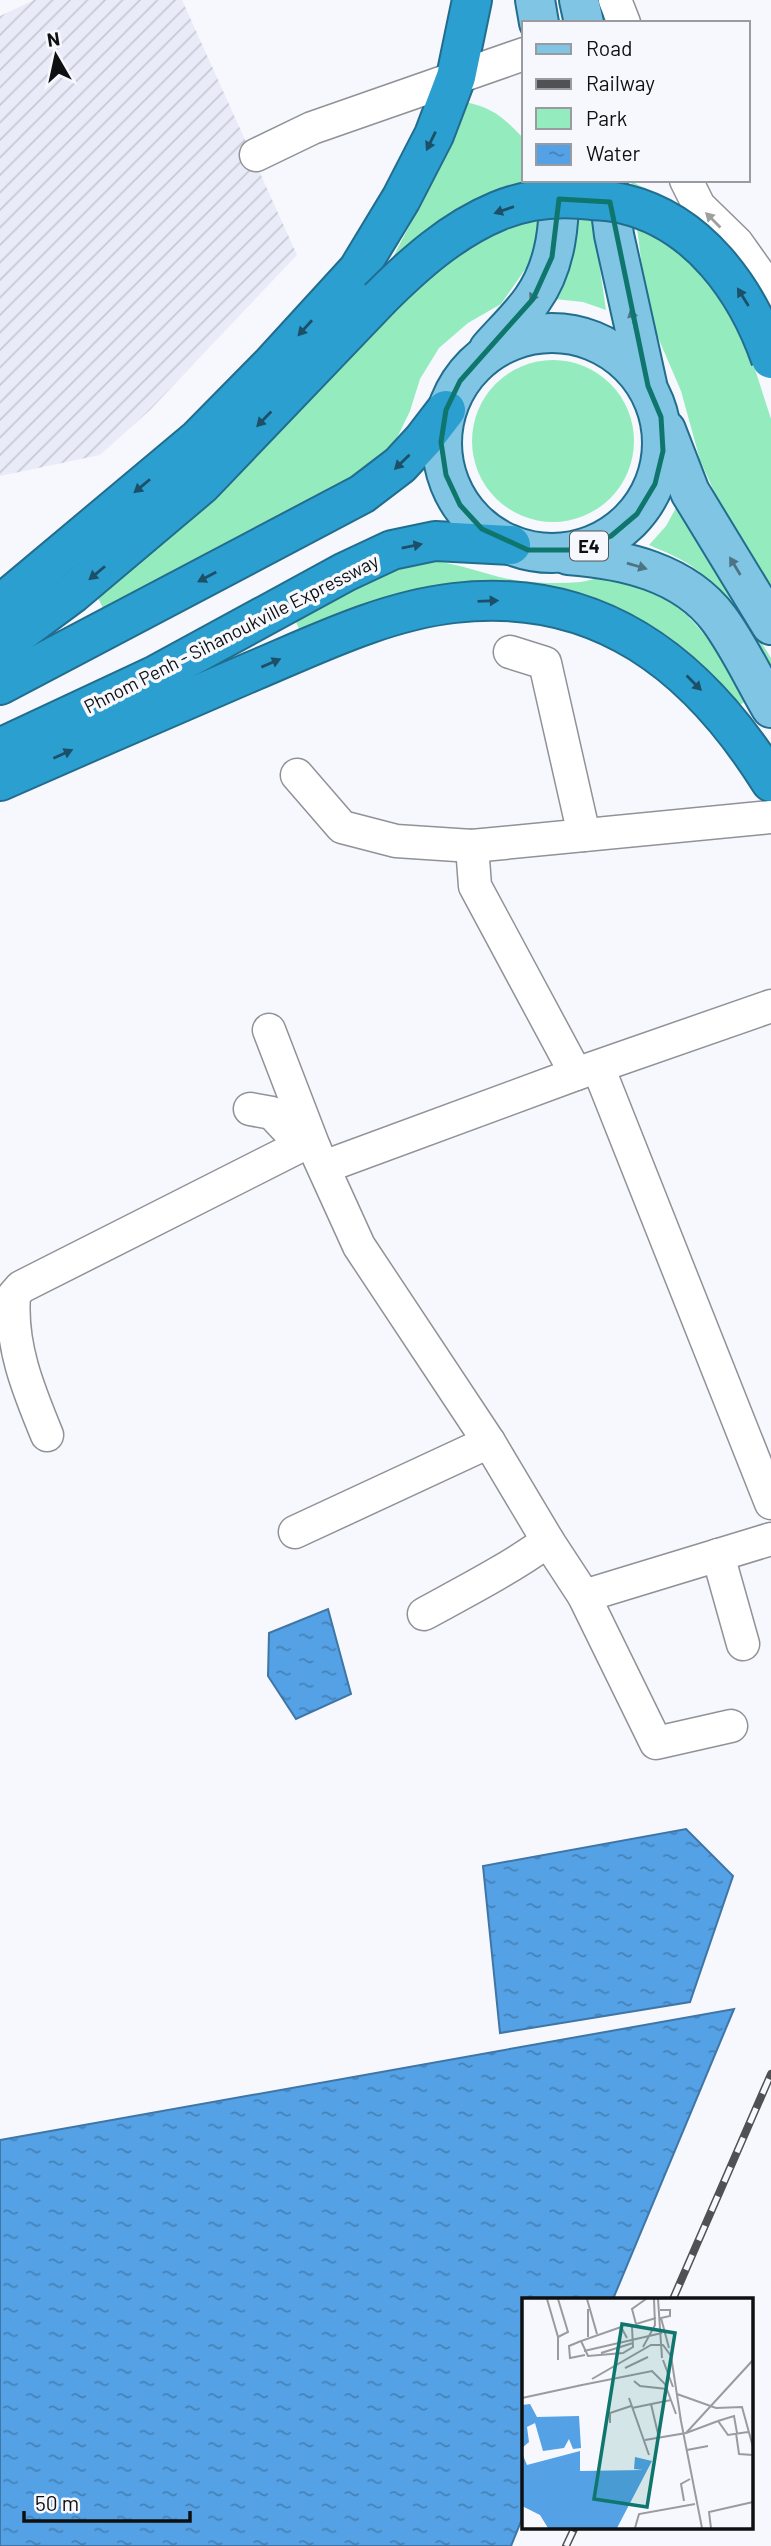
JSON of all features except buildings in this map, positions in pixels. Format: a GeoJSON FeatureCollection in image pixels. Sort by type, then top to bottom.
{"type":"FeatureCollection","features":[{"type":"Feature","properties":{"kind":"highway"},"geometry":{"type":"LineString","coordinates":[[0,605],[198,439],[272,364],[358,270],[401,199],[434,135],[456,77],[472,0]]}},
{"type":"Feature","properties":{"kind":"highway"},"geometry":{"type":"LineString","coordinates":[[0,646],[73,593],[201,485],[399,278],[456,233],[499,211],[537,200],[579,198],[624,204],[653,214],[691,237],[721,265],[746,300],[771,359]]}},
{"type":"Feature","properties":{"kind":"highway"},"geometry":{"type":"LineString","coordinates":[[0,685],[362,494],[400,465],[446,410]]}},
{"type":"Feature","properties":{"kind":"highway","name":"Phnom Penh - Sihanoukville Expressway"},"geometry":{"type":"LineString","coordinates":[[0,748],[156,675],[345,572],[391,550],[435,541],[528,549]]}},
{"type":"Feature","properties":{"kind":"highway"},"geometry":{"type":"LineString","coordinates":[[0,781],[337,635],[404,613],[452,603],[494,600],[534,603],[576,612],[615,627],[648,647],[684,674],[713,703],[753,752],[771,782]]}},
{"type":"Feature","properties":{"kind":"main road"},"geometry":{"type":"LineString","coordinates":[[535,0],[540,21]]}},
{"type":"Feature","properties":{"kind":"main road"},"geometry":{"type":"LineString","coordinates":[[579,0],[584,21]]}},
{"type":"Feature","properties":{"kind":"main road"},"geometry":{"type":"LineString","coordinates":[[559,182],[559,220],[552,257],[533,299],[460,381],[446,410],[441,442],[446,475],[460,505],[482,528],[528,549],[608,558],[651,570],[691,591],[718,618],[771,708]]}},
{"type":"Feature","properties":{"kind":"main road"},"geometry":{"type":"LineString","coordinates":[[607,182],[614,235],[654,401],[690,492],[771,625]]}},
{"type":"Feature","properties":{"kind":"main road"},"geometry":{"type":"LineString","coordinates":[[482,357],[515,338],[553,332],[590,338],[623,357],[654,401]]}},
{"type":"Feature","properties":{"kind":"main road","name":"E4"},"geometry":{"type":"LineString","coordinates":[[528,549],[579,550],[611,536],[637,514],[655,484],[663,451],[654,401]]}},
{"type":"Feature","properties":{"kind":"street"},"geometry":{"type":"LineString","coordinates":[[615,0],[623,21]]}},
{"type":"Feature","properties":{"kind":"street"},"geometry":{"type":"LineString","coordinates":[[256,155],[312,128],[522,55]]}},
{"type":"Feature","properties":{"kind":"street"},"geometry":{"type":"LineString","coordinates":[[687,182],[699,206],[737,243],[771,291]]}},
{"type":"Feature","properties":{"kind":"street"},"geometry":{"type":"LineString","coordinates":[[510,652],[545,663],[584,835]]}},
{"type":"Feature","properties":{"kind":"street"},"geometry":{"type":"LineString","coordinates":[[297,775],[342,827],[396,841],[472,846],[771,817]]}},
{"type":"Feature","properties":{"kind":"street"},"geometry":{"type":"LineString","coordinates":[[472,846],[475,886],[587,1070],[771,1503]]}},
{"type":"Feature","properties":{"kind":"street"},"geometry":{"type":"LineString","coordinates":[[47,1435],[24,1380],[15,1341],[13,1295],[21,1287],[313,1153],[587,1070],[771,1006]]}},
{"type":"Feature","properties":{"kind":"street"},"geometry":{"type":"LineString","coordinates":[[269,1030],[313,1153],[359,1246],[489,1442],[584,1596],[656,1744],[731,1726]]}},
{"type":"Feature","properties":{"kind":"street"},"geometry":{"type":"LineString","coordinates":[[250,1110],[272,1113],[313,1153]]}},
{"type":"Feature","properties":{"kind":"street"},"geometry":{"type":"LineString","coordinates":[[295,1532],[489,1442]]}},
{"type":"Feature","properties":{"kind":"street"},"geometry":{"type":"LineString","coordinates":[[584,1596],[771,1539]]}},
{"type":"Feature","properties":{"kind":"street"},"geometry":{"type":"LineString","coordinates":[[424,1614],[501,1569],[516,1564],[548,1541]]}},
{"type":"Feature","properties":{"kind":"street"},"geometry":{"type":"LineString","coordinates":[[718,1555],[743,1644]]}},
{"type":"Feature","properties":{"kind":"highlighted area"},"geometry":{"type":"Polygon","coordinates":[[[559,199],[610,202],[648,386],[661,417],[663,451],[655,484],[637,514],[611,536],[579,550],[528,550],[482,529],[460,505],[446,475],[441,442],[446,410],[460,381],[533,299],[552,257],[559,199]]]}},
{"type":"Feature","properties":{"kind":"shaded area"},"geometry":{"type":"Polygon","coordinates":[[[34,0],[182,0],[297,255],[150,410],[100,455],[0,476],[0,16],[34,0]]]}},
{"type":"Feature","properties":{"kind":"green space"},"geometry":{"type":"Polygon","coordinates":[[[465,102],[491,111],[522,137],[522,182],[540,182],[542,217],[531,261],[501,304],[468,323],[439,348],[420,379],[410,411],[395,442],[367,470],[104,610],[97,596],[209,496],[393,257],[453,143],[465,102]]]}},
{"type":"Feature","properties":{"kind":"green space"},"geometry":{"type":"Polygon","coordinates":[[[587,182],[606,310],[583,302],[555,299],[574,253],[577,219],[587,182]]]}},
{"type":"Feature","properties":{"kind":"green space"},"geometry":{"type":"Polygon","coordinates":[[[631,182],[685,210],[755,369],[771,419],[771,594],[717,498],[700,460],[681,391],[648,314],[631,182]]]}},
{"type":"Feature","properties":{"kind":"green space"},"geometry":{"type":"Polygon","coordinates":[[[553,360],[584,366],[598,373],[610,384],[621,396],[628,410],[634,441],[628,472],[621,486],[610,498],[598,509],[584,516],[553,522],[522,516],[508,509],[496,498],[485,486],[478,472],[472,441],[478,410],[485,396],[496,384],[508,373],[522,366],[553,360]]]}},
{"type":"Feature","properties":{"kind":"green space"},"geometry":{"type":"Polygon","coordinates":[[[677,506],[771,658],[771,670],[728,603],[708,579],[686,562],[649,545],[666,526],[677,506]]]}},
{"type":"Feature","properties":{"kind":"green space"},"geometry":{"type":"Polygon","coordinates":[[[421,561],[447,563],[528,582],[565,583],[607,578],[634,584],[656,593],[692,620],[721,657],[748,699],[739,706],[694,659],[641,621],[613,606],[551,587],[503,585],[300,632],[295,619],[379,576],[421,561]]]}},
{"type":"Feature","properties":{"kind":"water"},"geometry":{"type":"Polygon","coordinates":[[[328,1609],[351,1694],[296,1719],[268,1676],[269,1633],[328,1609]]]}},
{"type":"Feature","properties":{"kind":"water"},"geometry":{"type":"Polygon","coordinates":[[[686,1829],[733,1876],[690,2002],[500,2033],[483,1866],[686,1829]]]}},
{"type":"Feature","properties":{"kind":"water"},"geometry":{"type":"Polygon","coordinates":[[[734,2009],[613,2298],[522,2298],[522,2519],[511,2546],[0,2546],[0,2140],[734,2009]]]}},
{"type":"Feature","properties":{"kind":"railway"},"geometry":{"type":"LineString","coordinates":[[673,2298],[771,2074]]}},
{"type":"Feature","properties":{"kind":"railway"},"geometry":{"type":"LineString","coordinates":[[566,2546],[575,2528]]}}]}
